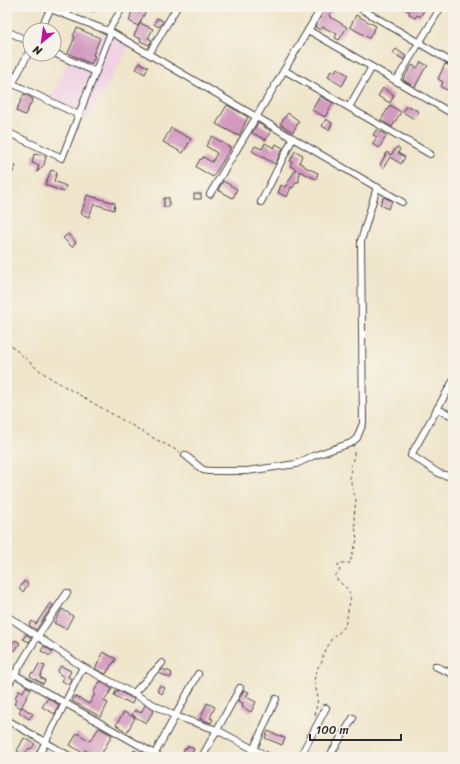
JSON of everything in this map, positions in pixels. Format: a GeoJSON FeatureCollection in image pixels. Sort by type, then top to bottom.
{"type":"FeatureCollection","features":[{"type":"Feature","properties":{"kind":"street"},"geometry":{"type":"LineString","coordinates":[[66,16],[71,7]]}},
{"type":"Feature","properties":{"kind":"street"},"geometry":{"type":"LineString","coordinates":[[7,132],[62,158],[110,32],[123,7]]}},
{"type":"Feature","properties":{"kind":"street"},"geometry":{"type":"LineString","coordinates":[[149,54],[177,7]]}},
{"type":"Feature","properties":{"kind":"street"},"geometry":{"type":"LineString","coordinates":[[210,194],[322,7]]}},
{"type":"Feature","properties":{"kind":"street"},"geometry":{"type":"LineString","coordinates":[[358,7],[453,63]]}},
{"type":"Feature","properties":{"kind":"street"},"geometry":{"type":"LineString","coordinates":[[396,81],[441,7]]}},
{"type":"Feature","properties":{"kind":"street"},"geometry":{"type":"LineString","coordinates":[[448,7],[453,10]]}},
{"type":"Feature","properties":{"kind":"street"},"geometry":{"type":"LineString","coordinates":[[43,22],[47,8],[110,32],[402,202]]}},
{"type":"Feature","properties":{"kind":"street"},"geometry":{"type":"LineString","coordinates":[[308,30],[453,114]]}},
{"type":"Feature","properties":{"kind":"street"},"geometry":{"type":"LineString","coordinates":[[7,31],[22,38]]}},
{"type":"Feature","properties":{"kind":"street"},"geometry":{"type":"LineString","coordinates":[[62,57],[96,72]]}},
{"type":"Feature","properties":{"kind":"street"},"geometry":{"type":"LineString","coordinates":[[7,94],[10,82],[22,62]]}},
{"type":"Feature","properties":{"kind":"street"},"geometry":{"type":"LineString","coordinates":[[349,107],[372,67]]}},
{"type":"Feature","properties":{"kind":"street"},"geometry":{"type":"LineString","coordinates":[[284,70],[430,154]]}},
{"type":"Feature","properties":{"kind":"street"},"geometry":{"type":"LineString","coordinates":[[10,82],[79,115]]}},
{"type":"Feature","properties":{"kind":"street"},"geometry":{"type":"LineString","coordinates":[[261,202],[293,138]]}},
{"type":"Feature","properties":{"kind":"street"},"geometry":{"type":"LineString","coordinates":[[185,456],[203,470],[248,471],[296,464],[313,456],[351,444],[357,438],[363,423],[361,241],[377,187]]}},
{"type":"Feature","properties":{"kind":"street"},"geometry":{"type":"LineString","coordinates":[[453,381],[411,455],[440,474],[453,478]]}},
{"type":"Feature","properties":{"kind":"street"},"geometry":{"type":"LineString","coordinates":[[437,408],[453,416]]}},
{"type":"Feature","properties":{"kind":"street"},"geometry":{"type":"LineString","coordinates":[[7,687],[37,637],[67,593]]}},
{"type":"Feature","properties":{"kind":"street"},"geometry":{"type":"LineString","coordinates":[[7,616],[83,668],[175,716],[216,730],[270,757]]}},
{"type":"Feature","properties":{"kind":"street"},"geometry":{"type":"LineString","coordinates":[[133,694],[162,663]]}},
{"type":"Feature","properties":{"kind":"street"},"geometry":{"type":"LineString","coordinates":[[435,666],[453,674]]}},
{"type":"Feature","properties":{"kind":"street"},"geometry":{"type":"LineString","coordinates":[[38,757],[83,668]]}},
{"type":"Feature","properties":{"kind":"street"},"geometry":{"type":"LineString","coordinates":[[7,670],[156,756],[175,716],[198,674]]}},
{"type":"Feature","properties":{"kind":"street"},"geometry":{"type":"LineString","coordinates":[[202,757],[240,688]]}},
{"type":"Feature","properties":{"kind":"street"},"geometry":{"type":"LineString","coordinates":[[250,757],[276,699]]}},
{"type":"Feature","properties":{"kind":"street"},"geometry":{"type":"LineString","coordinates":[[300,757],[326,708]]}},
{"type":"Feature","properties":{"kind":"street"},"geometry":{"type":"LineString","coordinates":[[332,757],[332,752],[353,718]]}},
{"type":"Feature","properties":{"kind":"street"},"geometry":{"type":"LineString","coordinates":[[7,720],[71,757]]}},
{"type":"Feature","properties":{"kind":"path"},"geometry":{"type":"LineString","coordinates":[[7,342],[52,379],[185,456]]}},
{"type":"Feature","properties":{"kind":"path"},"geometry":{"type":"LineString","coordinates":[[314,717],[318,698],[314,680],[318,672],[318,667],[322,662],[323,656],[333,636],[340,633],[346,624],[351,602],[350,594],[347,588],[336,580],[335,576],[340,571],[338,565],[339,563],[350,563],[357,540],[354,517],[356,500],[350,479],[351,464],[354,456],[354,440]]}},
{"type":"Feature","properties":{"kind":"shaded area"},"geometry":{"type":"Polygon","coordinates":[[[102,32],[130,45],[88,119],[51,98],[70,58],[89,66],[102,32]]]}},
{"type":"Feature","properties":{"kind":"building"},"geometry":{"type":"Polygon","coordinates":[[[85,7],[97,7],[94,12],[85,7]]]}},
{"type":"Feature","properties":{"kind":"building"},"geometry":{"type":"Polygon","coordinates":[[[135,7],[145,13],[138,26],[129,21],[135,7]]]}},
{"type":"Feature","properties":{"kind":"building"},"geometry":{"type":"Polygon","coordinates":[[[326,7],[334,7],[329,16],[347,27],[339,40],[335,38],[337,34],[323,27],[320,30],[315,27],[326,7]]]}},
{"type":"Feature","properties":{"kind":"building"},"geometry":{"type":"Polygon","coordinates":[[[403,7],[426,7],[420,17],[417,15],[415,18],[403,7]]]}},
{"type":"Feature","properties":{"kind":"building"},"geometry":{"type":"Polygon","coordinates":[[[356,15],[376,26],[369,38],[350,27],[356,15]]]}},
{"type":"Feature","properties":{"kind":"building"},"geometry":{"type":"Polygon","coordinates":[[[157,18],[163,21],[159,27],[154,24],[157,18]]]}},
{"type":"Feature","properties":{"kind":"building"},"geometry":{"type":"Polygon","coordinates":[[[140,23],[153,29],[148,38],[152,40],[149,45],[140,41],[141,39],[134,36],[140,23]]]}},
{"type":"Feature","properties":{"kind":"building"},"geometry":{"type":"Polygon","coordinates":[[[77,28],[100,38],[91,64],[68,53],[77,28]]]}},
{"type":"Feature","properties":{"kind":"building"},"geometry":{"type":"Polygon","coordinates":[[[396,49],[406,56],[404,60],[393,53],[396,49]]]}},
{"type":"Feature","properties":{"kind":"building"},"geometry":{"type":"Polygon","coordinates":[[[421,62],[428,66],[424,70],[415,87],[403,80],[412,65],[417,68],[421,62]]]}},
{"type":"Feature","properties":{"kind":"building"},"geometry":{"type":"Polygon","coordinates":[[[140,63],[148,67],[145,74],[136,69],[140,63]]]}},
{"type":"Feature","properties":{"kind":"building"},"geometry":{"type":"Polygon","coordinates":[[[445,64],[453,67],[451,70],[453,71],[453,81],[447,90],[441,87],[443,82],[438,79],[445,64]]]}},
{"type":"Feature","properties":{"kind":"building"},"geometry":{"type":"Polygon","coordinates":[[[337,68],[348,75],[342,86],[328,77],[331,70],[335,72],[337,68]]]}},
{"type":"Feature","properties":{"kind":"building"},"geometry":{"type":"Polygon","coordinates":[[[383,88],[394,95],[390,103],[378,96],[383,88]]]}},
{"type":"Feature","properties":{"kind":"building"},"geometry":{"type":"Polygon","coordinates":[[[24,94],[33,99],[25,115],[16,111],[24,94]]]}},
{"type":"Feature","properties":{"kind":"building"},"geometry":{"type":"Polygon","coordinates":[[[320,96],[333,103],[325,117],[312,110],[320,96]]]}},
{"type":"Feature","properties":{"kind":"building"},"geometry":{"type":"Polygon","coordinates":[[[227,105],[248,117],[239,136],[216,124],[227,105]]]}},
{"type":"Feature","properties":{"kind":"building"},"geometry":{"type":"Polygon","coordinates":[[[390,105],[401,112],[392,127],[381,120],[390,105]]]}},
{"type":"Feature","properties":{"kind":"building"},"geometry":{"type":"Polygon","coordinates":[[[406,106],[409,106],[419,112],[414,119],[403,112],[406,106]]]}},
{"type":"Feature","properties":{"kind":"building"},"geometry":{"type":"Polygon","coordinates":[[[288,113],[299,121],[293,132],[280,124],[288,113]]]}},
{"type":"Feature","properties":{"kind":"building"},"geometry":{"type":"Polygon","coordinates":[[[326,119],[332,123],[329,130],[322,126],[326,119]]]}},
{"type":"Feature","properties":{"kind":"building"},"geometry":{"type":"Polygon","coordinates":[[[258,123],[271,131],[266,140],[252,133],[258,123]]]}},
{"type":"Feature","properties":{"kind":"building"},"geometry":{"type":"Polygon","coordinates":[[[171,128],[191,139],[183,153],[163,142],[171,128]]]}},
{"type":"Feature","properties":{"kind":"building"},"geometry":{"type":"Polygon","coordinates":[[[376,130],[387,135],[379,148],[372,144],[377,137],[373,135],[376,130]]]}},
{"type":"Feature","properties":{"kind":"building"},"geometry":{"type":"Polygon","coordinates":[[[212,136],[231,148],[213,177],[196,167],[200,159],[201,160],[203,157],[212,162],[217,153],[206,146],[212,136]]]}},
{"type":"Feature","properties":{"kind":"building"},"geometry":{"type":"Polygon","coordinates":[[[265,143],[274,148],[276,144],[283,148],[275,164],[252,151],[255,146],[262,149],[265,143]]]}},
{"type":"Feature","properties":{"kind":"building"},"geometry":{"type":"Polygon","coordinates":[[[397,147],[400,149],[398,153],[405,157],[401,164],[390,157],[383,168],[380,165],[387,152],[391,155],[397,147]]]}},
{"type":"Feature","properties":{"kind":"building"},"geometry":{"type":"Polygon","coordinates":[[[295,151],[303,155],[299,162],[305,167],[318,173],[316,179],[299,171],[299,182],[296,182],[293,188],[291,187],[287,197],[278,193],[281,185],[285,187],[296,169],[290,166],[292,162],[290,161],[295,151]]]}},
{"type":"Feature","properties":{"kind":"building"},"geometry":{"type":"Polygon","coordinates":[[[34,154],[46,156],[44,165],[37,172],[39,165],[32,163],[34,154]]]}},
{"type":"Feature","properties":{"kind":"building"},"geometry":{"type":"Polygon","coordinates":[[[11,163],[16,166],[7,183],[7,170],[11,163]]]}},
{"type":"Feature","properties":{"kind":"building"},"geometry":{"type":"Polygon","coordinates":[[[51,170],[57,172],[54,181],[66,186],[64,192],[45,185],[51,170]]]}},
{"type":"Feature","properties":{"kind":"building"},"geometry":{"type":"Polygon","coordinates":[[[223,181],[237,189],[233,198],[218,190],[223,181]]]}},
{"type":"Feature","properties":{"kind":"building"},"geometry":{"type":"Polygon","coordinates":[[[194,194],[201,194],[201,199],[194,199],[194,194]]]}},
{"type":"Feature","properties":{"kind":"building"},"geometry":{"type":"Polygon","coordinates":[[[87,195],[115,203],[114,210],[94,204],[89,217],[81,214],[87,195]]]}},
{"type":"Feature","properties":{"kind":"building"},"geometry":{"type":"Polygon","coordinates":[[[384,197],[392,201],[388,209],[380,204],[384,197]]]}},
{"type":"Feature","properties":{"kind":"building"},"geometry":{"type":"Polygon","coordinates":[[[164,198],[169,198],[169,207],[164,207],[164,198]]]}},
{"type":"Feature","properties":{"kind":"building"},"geometry":{"type":"Polygon","coordinates":[[[68,234],[76,242],[72,247],[63,238],[68,234]]]}},
{"type":"Feature","properties":{"kind":"building"},"geometry":{"type":"Polygon","coordinates":[[[24,581],[28,584],[23,592],[19,589],[24,581]]]}},
{"type":"Feature","properties":{"kind":"building"},"geometry":{"type":"Polygon","coordinates":[[[50,603],[53,605],[36,630],[29,625],[32,621],[36,624],[50,603]]]}},
{"type":"Feature","properties":{"kind":"building"},"geometry":{"type":"Polygon","coordinates":[[[62,609],[73,616],[66,629],[54,623],[62,609]]]}},
{"type":"Feature","properties":{"kind":"building"},"geometry":{"type":"Polygon","coordinates":[[[26,634],[31,638],[29,642],[23,639],[26,634]]]}},
{"type":"Feature","properties":{"kind":"building"},"geometry":{"type":"Polygon","coordinates":[[[15,640],[20,643],[15,651],[10,648],[15,640]]]}},
{"type":"Feature","properties":{"kind":"building"},"geometry":{"type":"Polygon","coordinates":[[[44,646],[53,652],[50,656],[41,651],[44,646]]]}},
{"type":"Feature","properties":{"kind":"building"},"geometry":{"type":"Polygon","coordinates":[[[103,652],[116,659],[106,674],[95,669],[103,652]]]}},
{"type":"Feature","properties":{"kind":"building"},"geometry":{"type":"Polygon","coordinates":[[[39,664],[45,666],[40,677],[45,680],[43,684],[30,676],[32,672],[34,673],[39,664]]]}},
{"type":"Feature","properties":{"kind":"building"},"geometry":{"type":"Polygon","coordinates":[[[61,666],[71,671],[68,677],[72,679],[69,685],[62,681],[64,677],[57,672],[61,666]]]}},
{"type":"Feature","properties":{"kind":"building"},"geometry":{"type":"Polygon","coordinates":[[[163,669],[172,673],[170,678],[159,673],[163,669]]]}},
{"type":"Feature","properties":{"kind":"building"},"geometry":{"type":"Polygon","coordinates":[[[100,681],[112,689],[104,701],[108,703],[101,717],[72,701],[75,696],[89,704],[100,681]]]}},
{"type":"Feature","properties":{"kind":"building"},"geometry":{"type":"Polygon","coordinates":[[[160,685],[165,688],[162,694],[157,691],[160,685]]]}},
{"type":"Feature","properties":{"kind":"building"},"geometry":{"type":"Polygon","coordinates":[[[26,686],[31,689],[21,708],[14,704],[17,699],[15,698],[19,690],[23,692],[26,686]]]}},
{"type":"Feature","properties":{"kind":"building"},"geometry":{"type":"Polygon","coordinates":[[[117,690],[134,699],[132,704],[124,700],[123,701],[114,695],[117,690]]]}},
{"type":"Feature","properties":{"kind":"building"},"geometry":{"type":"Polygon","coordinates":[[[244,690],[249,692],[246,697],[256,702],[251,712],[242,707],[243,703],[238,701],[244,690]]]}},
{"type":"Feature","properties":{"kind":"building"},"geometry":{"type":"Polygon","coordinates":[[[48,698],[59,705],[55,714],[42,707],[48,698]]]}},
{"type":"Feature","properties":{"kind":"building"},"geometry":{"type":"Polygon","coordinates":[[[207,703],[215,707],[210,718],[213,719],[211,723],[200,719],[207,703]]]}},
{"type":"Feature","properties":{"kind":"building"},"geometry":{"type":"Polygon","coordinates":[[[145,705],[154,710],[146,723],[132,715],[135,710],[141,713],[145,705]]]}},
{"type":"Feature","properties":{"kind":"building"},"geometry":{"type":"Polygon","coordinates":[[[22,707],[33,714],[29,719],[19,712],[22,707]]]}},
{"type":"Feature","properties":{"kind":"building"},"geometry":{"type":"Polygon","coordinates":[[[124,712],[135,718],[127,732],[116,725],[124,712]]]}},
{"type":"Feature","properties":{"kind":"building"},"geometry":{"type":"Polygon","coordinates":[[[99,728],[112,735],[101,757],[98,757],[85,750],[83,753],[70,745],[77,733],[90,741],[99,728]]]}},
{"type":"Feature","properties":{"kind":"building"},"geometry":{"type":"Polygon","coordinates":[[[268,731],[285,738],[282,745],[265,738],[268,731]]]}},
{"type":"Feature","properties":{"kind":"building"},"geometry":{"type":"Polygon","coordinates":[[[24,738],[35,744],[31,749],[29,748],[24,755],[17,751],[24,738]]]}},
{"type":"Feature","properties":{"kind":"building"},"geometry":{"type":"Polygon","coordinates":[[[188,746],[194,749],[190,757],[180,757],[185,748],[186,749],[188,746]]]}},
{"type":"Feature","properties":{"kind":"building"},"geometry":{"type":"Polygon","coordinates":[[[134,750],[141,753],[139,757],[130,757],[134,750]]]}}]}
